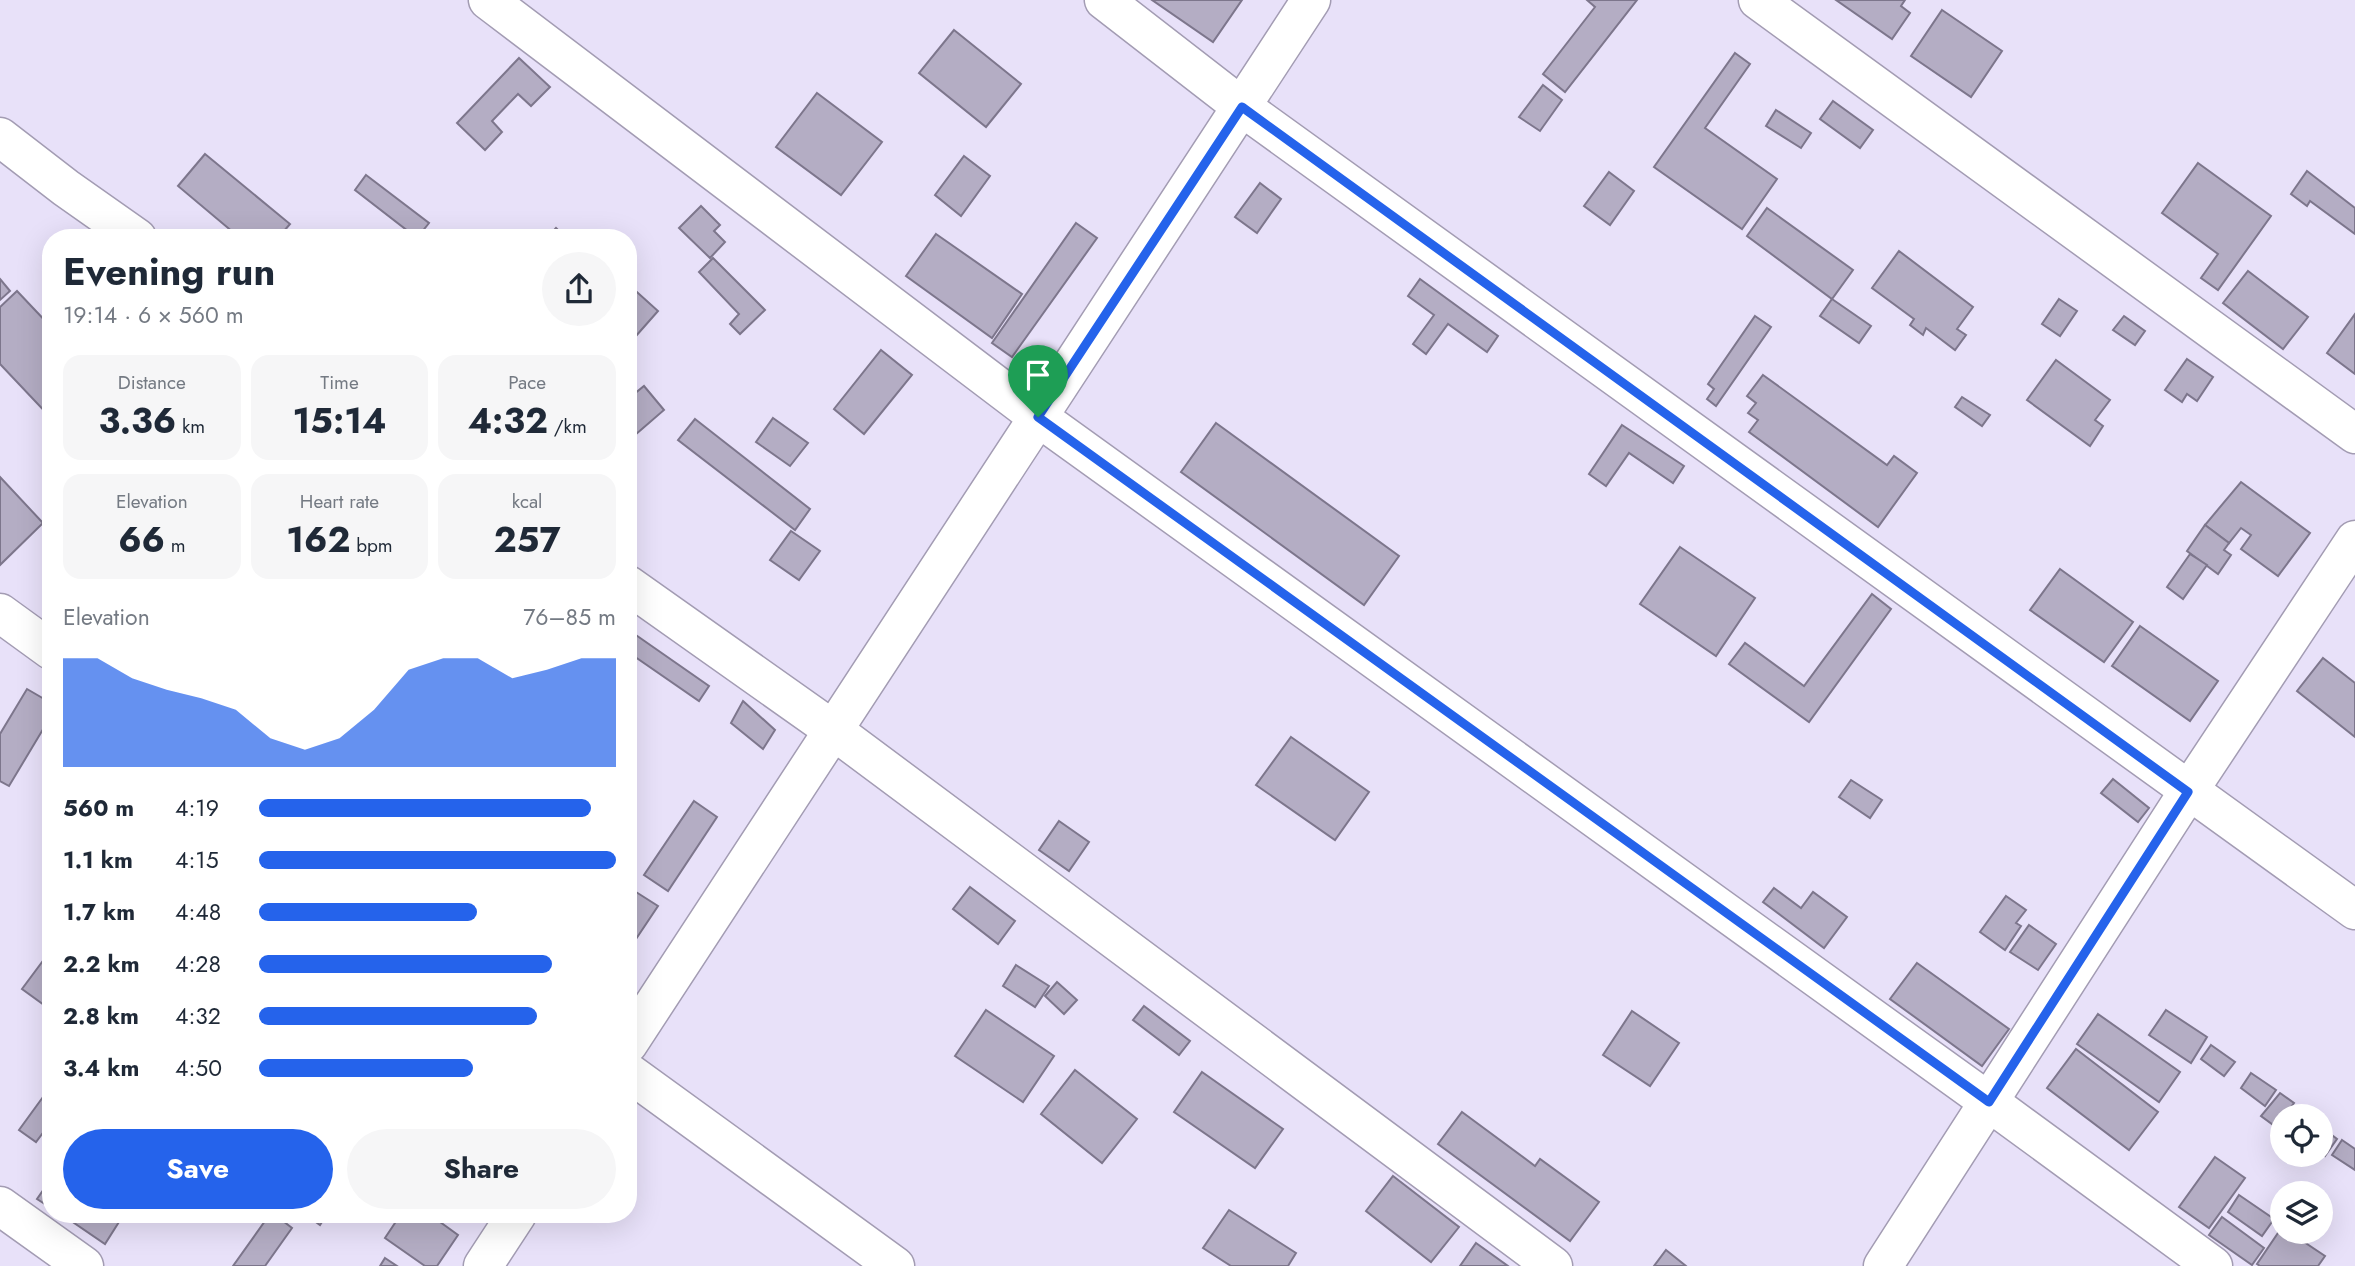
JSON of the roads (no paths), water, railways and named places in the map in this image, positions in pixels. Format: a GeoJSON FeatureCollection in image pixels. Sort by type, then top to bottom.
{"type":"FeatureCollection","features":[{"type":"Feature","properties":{"kind":"street"},"geometry":{"type":"LineString","coordinates":[[488,0],[1038,417],[2213,1266]]}},
{"type":"Feature","properties":{"kind":"street"},"geometry":{"type":"LineString","coordinates":[[1104,0],[1242,107],[2355,910]]}},
{"type":"Feature","properties":{"kind":"street"},"geometry":{"type":"LineString","coordinates":[[637,1030],[1311,0]]}},
{"type":"Feature","properties":{"kind":"street"},"geometry":{"type":"LineString","coordinates":[[1758,0],[2355,434]]}},
{"type":"Feature","properties":{"kind":"street"},"geometry":{"type":"LineString","coordinates":[[0,137],[124,229]]}},
{"type":"Feature","properties":{"kind":"street"},"geometry":{"type":"LineString","coordinates":[[1883,1266],[2188,792],[2355,540]]}},
{"type":"Feature","properties":{"kind":"street"},"geometry":{"type":"LineString","coordinates":[[637,591],[834,730],[1553,1266]]}},
{"type":"Feature","properties":{"kind":"street"},"geometry":{"type":"LineString","coordinates":[[0,613],[42,643]]}},
{"type":"Feature","properties":{"kind":"street"},"geometry":{"type":"LineString","coordinates":[[637,1079],[895,1266]]}},
{"type":"Feature","properties":{"kind":"street"},"geometry":{"type":"LineString","coordinates":[[0,1206],[84,1266]]}},
{"type":"Feature","properties":{"kind":"street"},"geometry":{"type":"LineString","coordinates":[[483,1266],[511,1223]]}}]}
